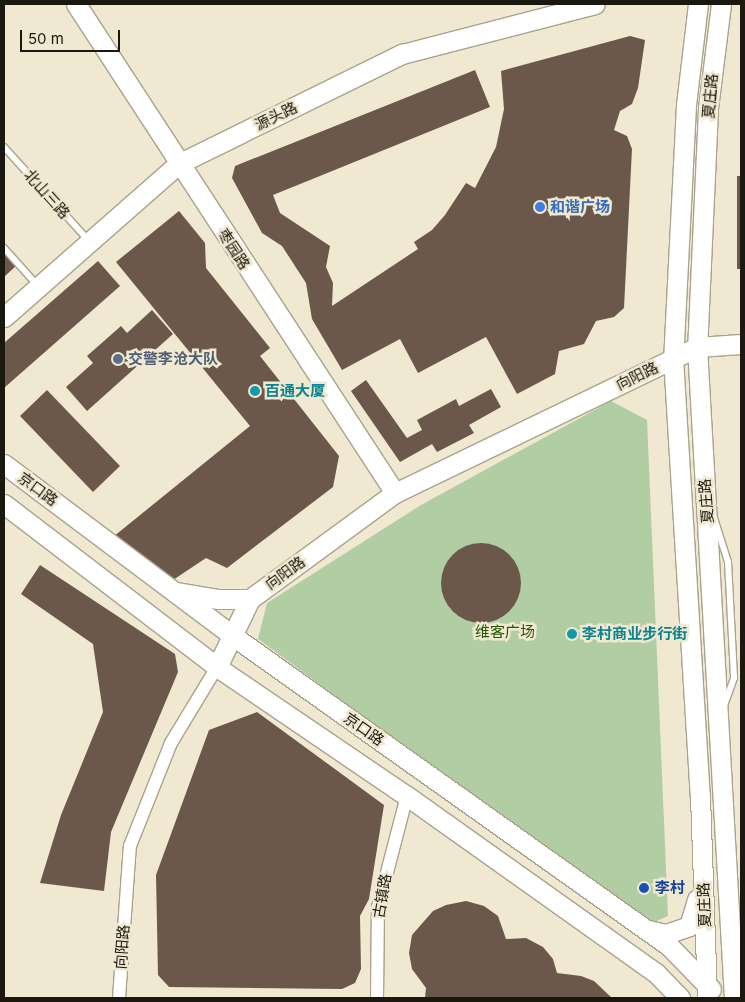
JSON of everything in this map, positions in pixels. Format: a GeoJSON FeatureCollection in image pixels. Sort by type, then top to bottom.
{"type":"FeatureCollection","features":[{"type":"Feature","properties":{"kind":"main road","name":"枣园路"},"geometry":{"type":"LineString","coordinates":[[76,4],[178,164],[395,493]]}},
{"type":"Feature","properties":{"kind":"main road","name":"源头路"},"geometry":{"type":"LineString","coordinates":[[4,317],[178,164],[402,54],[595,4]]}},
{"type":"Feature","properties":{"kind":"main road","name":"夏庄路"},"geometry":{"type":"LineString","coordinates":[[698,4],[686,105],[673,358],[703,876],[707,991]]}},
{"type":"Feature","properties":{"kind":"main road","name":"夏庄路"},"geometry":{"type":"LineString","coordinates":[[721,4],[708,109],[697,347],[734,998]]}},
{"type":"Feature","properties":{"kind":"main road"},"geometry":{"type":"LineString","coordinates":[[697,347],[741,344]]}},
{"type":"Feature","properties":{"kind":"main road","name":"向阳路"},"geometry":{"type":"LineString","coordinates":[[218,667],[250,599],[395,493],[697,347]]}},
{"type":"Feature","properties":{"kind":"main road","name":"京口路"},"geometry":{"type":"LineString","coordinates":[[4,464],[233,636],[669,946],[707,991],[721,998]]}},
{"type":"Feature","properties":{"kind":"main road","name":"京口路"},"geometry":{"type":"LineString","coordinates":[[4,504],[218,667],[407,796],[656,973],[680,998]]}},
{"type":"Feature","properties":{"kind":"main road"},"geometry":{"type":"LineString","coordinates":[[175,592],[218,599],[250,599]]}},
{"type":"Feature","properties":{"kind":"main road"},"geometry":{"type":"LineString","coordinates":[[645,929],[666,934],[690,926],[703,876]]}},
{"type":"Feature","properties":{"kind":"street","name":"向阳路"},"geometry":{"type":"LineString","coordinates":[[119,998],[130,846],[171,743],[218,667]]}},
{"type":"Feature","properties":{"kind":"street","name":"古镇路"},"geometry":{"type":"LineString","coordinates":[[377,998],[378,906],[407,796]]}},
{"type":"Feature","properties":{"kind":"lane","name":"北山三路"},"geometry":{"type":"LineString","coordinates":[[4,147],[89,242]]}},
{"type":"Feature","properties":{"kind":"lane"},"geometry":{"type":"LineString","coordinates":[[4,248],[39,286]]}},
{"type":"Feature","properties":{"kind":"green space","name":"维客广场"},"geometry":{"type":"Polygon","coordinates":[[[611,401],[647,420],[668,916],[648,925],[258,639],[267,603],[421,505],[611,401]]]}},
{"type":"Feature","properties":{"kind":"building","name":"和谐广场"},"geometry":{"type":"Polygon","coordinates":[[[630,36],[645,40],[638,88],[632,104],[620,111],[614,130],[627,136],[632,149],[624,308],[614,317],[596,321],[584,344],[559,351],[555,374],[517,394],[486,337],[418,373],[400,339],[342,370],[312,319],[306,283],[282,246],[262,233],[232,178],[235,166],[475,70],[490,107],[273,195],[280,213],[330,246],[326,267],[333,283],[332,306],[418,249],[414,242],[432,230],[445,215],[466,183],[475,188],[496,147],[504,109],[501,71],[630,36]]]}},
{"type":"Feature","properties":{"kind":"building"},"geometry":{"type":"Polygon","coordinates":[[[737,176],[741,176],[741,269],[737,269],[737,176]]]}},
{"type":"Feature","properties":{"kind":"building","name":"百通大厦"},"geometry":{"type":"Polygon","coordinates":[[[179,211],[205,243],[206,268],[270,348],[260,356],[339,456],[333,487],[227,568],[206,558],[173,580],[113,537],[250,426],[116,262],[179,211]]]}},
{"type":"Feature","properties":{"kind":"building"},"geometry":{"type":"Polygon","coordinates":[[[4,251],[17,265],[4,277],[4,251]]]}},
{"type":"Feature","properties":{"kind":"building"},"geometry":{"type":"Polygon","coordinates":[[[98,261],[120,286],[4,388],[4,343],[98,261]]]}},
{"type":"Feature","properties":{"kind":"building","name":"交警李沧大队"},"geometry":{"type":"Polygon","coordinates":[[[152,310],[173,334],[87,411],[66,387],[93,363],[87,356],[121,326],[127,333],[152,310]]]}},
{"type":"Feature","properties":{"kind":"building"},"geometry":{"type":"Polygon","coordinates":[[[366,380],[407,438],[422,430],[417,420],[456,399],[459,406],[491,389],[501,407],[469,425],[474,433],[437,452],[432,444],[400,462],[351,391],[366,380]]]}},
{"type":"Feature","properties":{"kind":"building"},"geometry":{"type":"Polygon","coordinates":[[[47,390],[120,466],[93,492],[20,416],[47,390]]]}},
{"type":"Feature","properties":{"kind":"building"},"geometry":{"type":"Polygon","coordinates":[[[481,543],[496,546],[509,555],[518,568],[521,583],[518,598],[509,611],[496,620],[481,623],[466,620],[453,611],[444,598],[441,583],[444,568],[453,555],[466,546],[481,543]]]}},
{"type":"Feature","properties":{"kind":"building"},"geometry":{"type":"Polygon","coordinates":[[[40,565],[175,654],[178,672],[111,832],[104,891],[40,883],[61,815],[103,712],[93,644],[21,594],[40,565]]]}},
{"type":"Feature","properties":{"kind":"building"},"geometry":{"type":"Polygon","coordinates":[[[257,712],[384,805],[369,899],[360,916],[361,969],[355,983],[342,989],[169,987],[158,975],[156,875],[209,730],[257,712]]]}},
{"type":"Feature","properties":{"kind":"building"},"geometry":{"type":"Polygon","coordinates":[[[466,901],[484,906],[498,916],[506,939],[526,938],[543,947],[553,959],[557,973],[581,976],[594,981],[612,998],[425,998],[426,988],[412,969],[409,953],[412,935],[433,911],[446,905],[466,901]]]}},
{"type":"Feature","properties":{"kind":"place","name":"和谐广场"},"geometry":{"type":"Point","coordinates":[540,207]}},
{"type":"Feature","properties":{"kind":"place","name":"交警李沧大队"},"geometry":{"type":"Point","coordinates":[118,359]}},
{"type":"Feature","properties":{"kind":"place","name":"百通大厦"},"geometry":{"type":"Point","coordinates":[255,391]}},
{"type":"Feature","properties":{"kind":"place","name":"李村商业步行街"},"geometry":{"type":"Point","coordinates":[572,634]}},
{"type":"Feature","properties":{"kind":"place","name":"李村"},"geometry":{"type":"Point","coordinates":[644,888]}}]}
